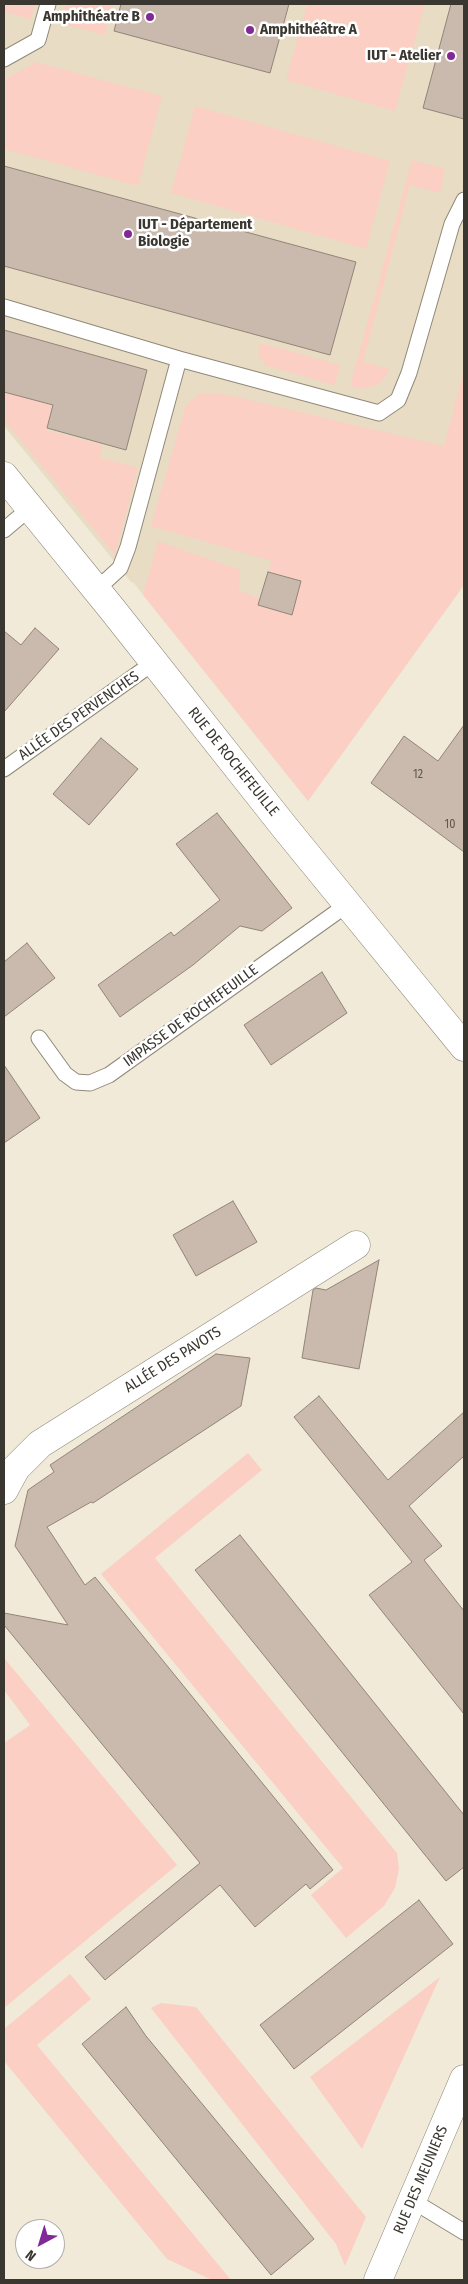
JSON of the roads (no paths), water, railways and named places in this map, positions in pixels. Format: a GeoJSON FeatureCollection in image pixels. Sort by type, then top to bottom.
{"type":"FeatureCollection","features":[{"type":"Feature","properties":{"kind":"street","name":"RUE DE ROCHEFEUILLE"},"geometry":{"type":"LineString","coordinates":[[4,476],[464,1047]]}},
{"type":"Feature","properties":{"kind":"street","name":"ALLÉE DES PAVOTS"},"geometry":{"type":"LineString","coordinates":[[4,1490],[16,1468],[40,1444],[356,1245]]}},
{"type":"Feature","properties":{"kind":"street","name":"RUE DES MEUNIERS"},"geometry":{"type":"LineString","coordinates":[[378,2280],[464,2079]]}},
{"type":"Feature","properties":{"kind":"lane"},"geometry":{"type":"LineString","coordinates":[[4,60],[38,40],[48,4]]}},
{"type":"Feature","properties":{"kind":"lane"},"geometry":{"type":"LineString","coordinates":[[4,307],[179,359],[379,413],[398,400],[409,373],[452,224],[464,200]]}},
{"type":"Feature","properties":{"kind":"lane"},"geometry":{"type":"LineString","coordinates":[[96,590],[120,568],[128,547],[179,359]]}},
{"type":"Feature","properties":{"kind":"lane"},"geometry":{"type":"LineString","coordinates":[[4,530],[30,508]]}},
{"type":"Feature","properties":{"kind":"lane","name":"ALLÉE DES PERVENCHES"},"geometry":{"type":"LineString","coordinates":[[4,769],[153,663]]}},
{"type":"Feature","properties":{"kind":"lane","name":"IMPASSE DE ROCHEFEUILLE"},"geometry":{"type":"LineString","coordinates":[[39,1038],[65,1074],[76,1082],[90,1083],[109,1076],[348,904]]}},
{"type":"Feature","properties":{"kind":"lane"},"geometry":{"type":"LineString","coordinates":[[412,2201],[464,2232]]}},
{"type":"Feature","properties":{"kind":"place","name":"Amphithéatre B"},"geometry":{"type":"Point","coordinates":[150,17]}},
{"type":"Feature","properties":{"kind":"place","name":"Amphithéâtre A"},"geometry":{"type":"Point","coordinates":[250,30]}},
{"type":"Feature","properties":{"kind":"place","name":"IUT - Atelier"},"geometry":{"type":"Point","coordinates":[451,56]}},
{"type":"Feature","properties":{"kind":"place","name":"IUT - Département Biologie"},"geometry":{"type":"Point","coordinates":[128,234]}}]}
